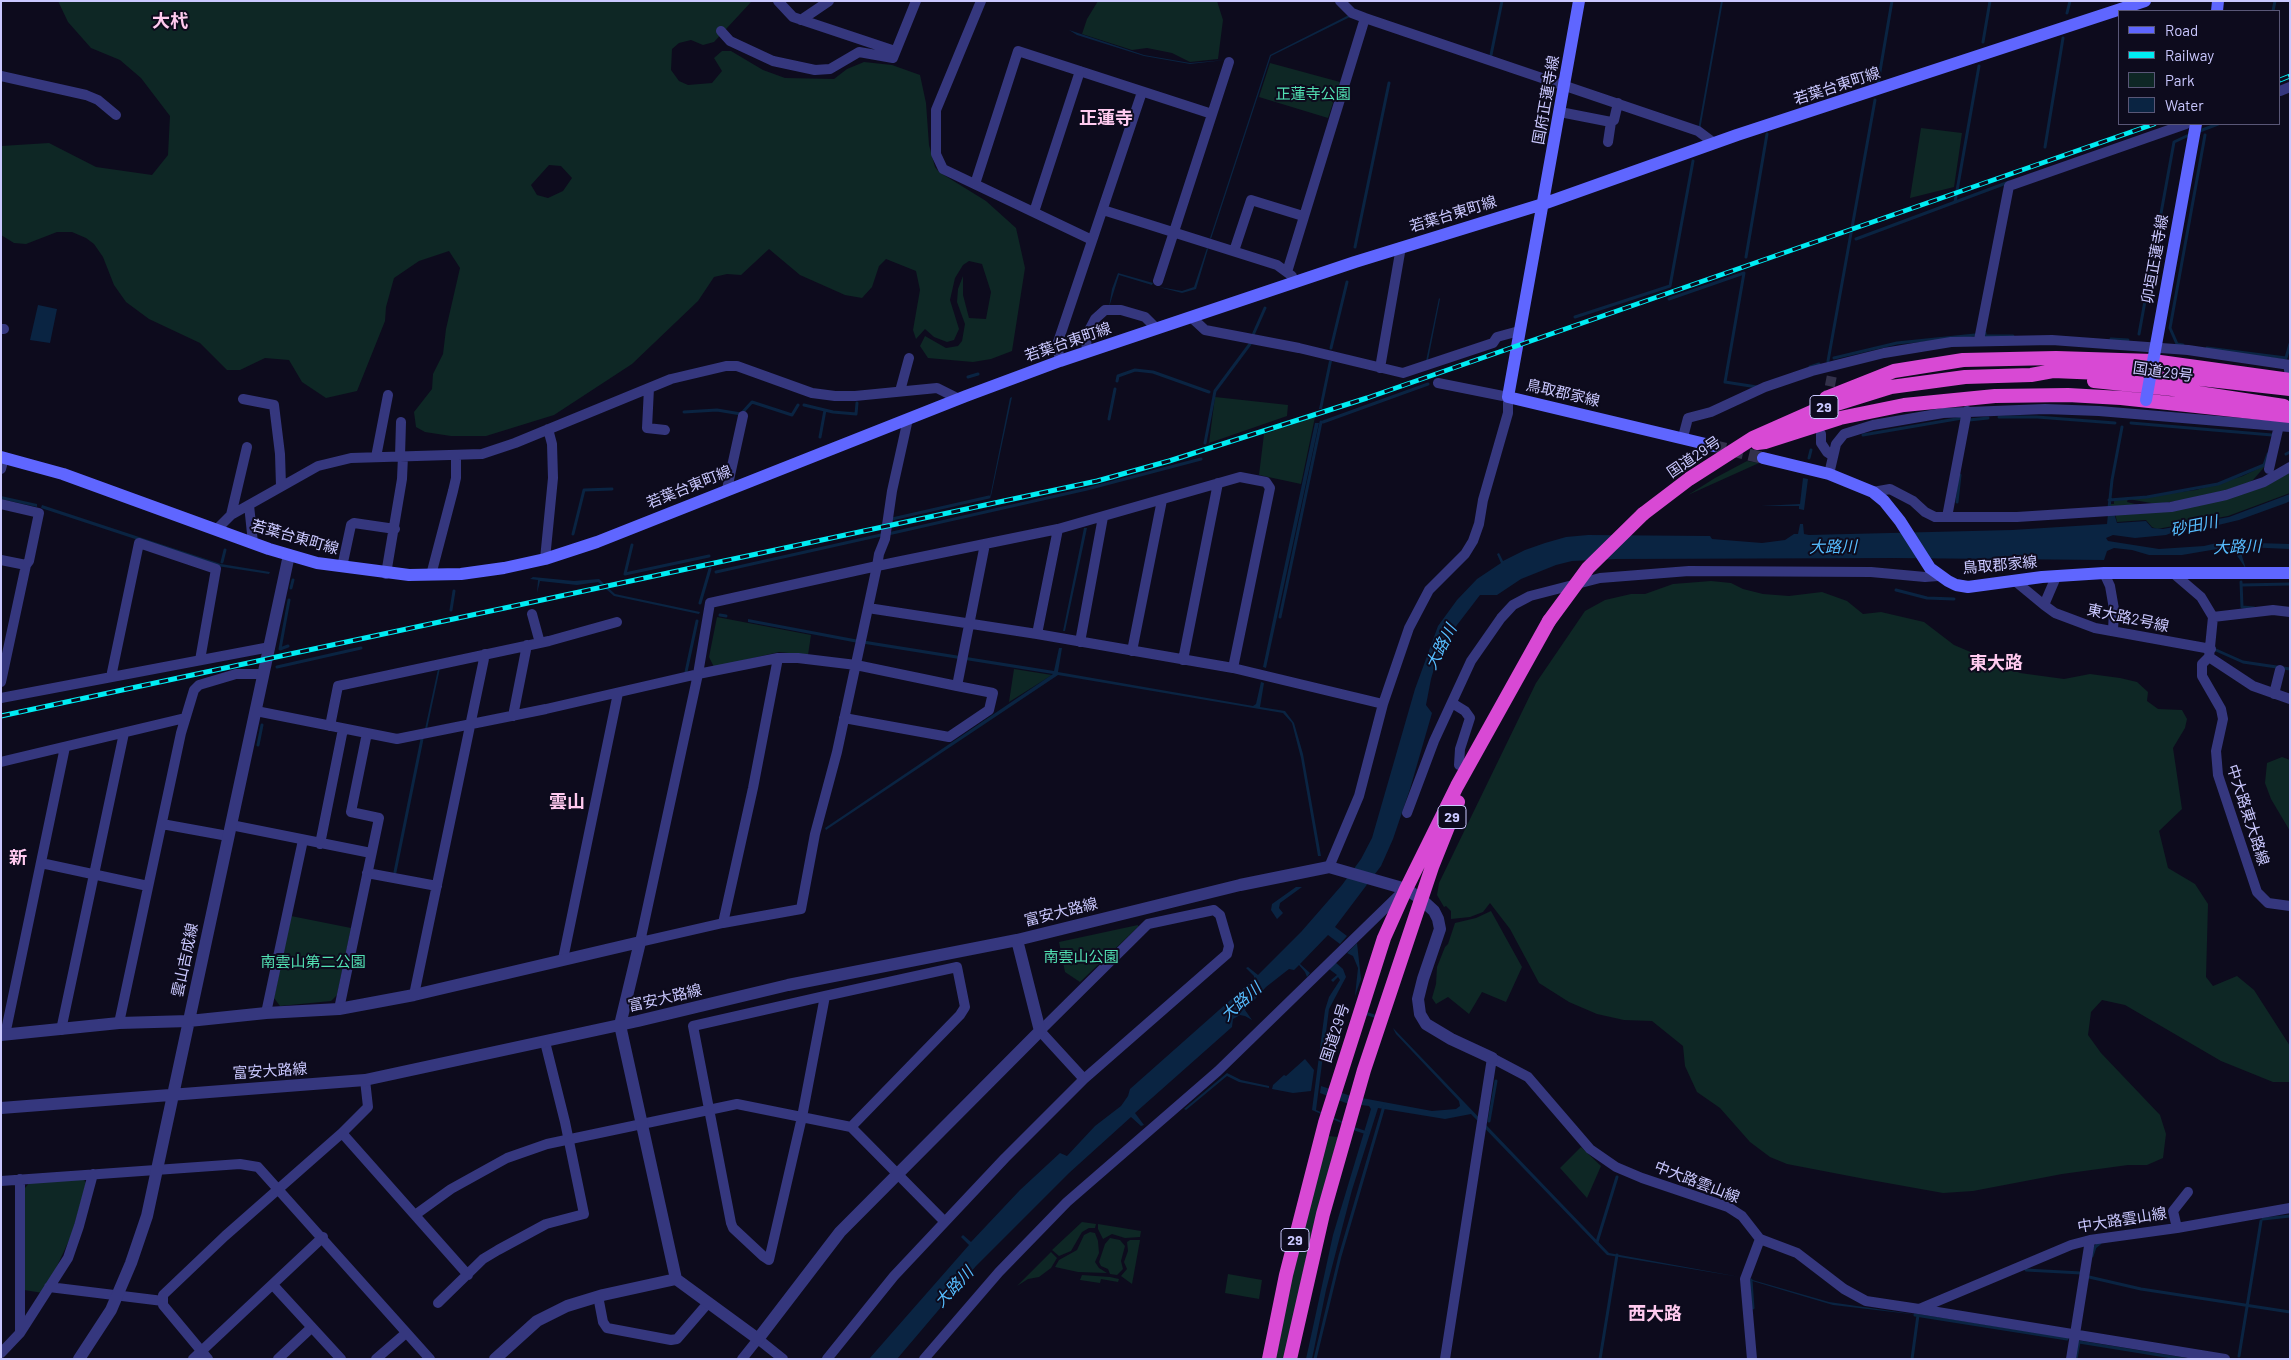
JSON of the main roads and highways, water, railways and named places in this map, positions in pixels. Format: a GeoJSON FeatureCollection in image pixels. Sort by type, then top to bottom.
{"type":"FeatureCollection","features":[{"type":"Feature","properties":{"kind":"highway"},"geometry":{"type":"LineString","coordinates":[[1748,441],[1791,414],[1841,391],[1894,371],[1963,360],[2153,361],[2290,380]]}},
{"type":"Feature","properties":{"kind":"highway","name":"国道29号"},"geometry":{"type":"LineString","coordinates":[[1269,1359],[1286,1275],[1325,1123],[1384,938],[1457,786],[1549,622],[1588,568],[1643,514],[1689,479],[1748,441],[1814,411],[1891,387],[1965,378],[2031,375],[2053,371],[2174,376],[2290,390]]}},
{"type":"Feature","properties":{"kind":"highway","name":"国道29号"},"geometry":{"type":"LineString","coordinates":[[2031,375],[2172,389],[2290,407]]}},
{"type":"Feature","properties":{"kind":"highway"},"geometry":{"type":"LineString","coordinates":[[1748,441],[1765,442],[1840,418],[1904,405],[1996,396],[2068,395],[2146,400],[2267,413],[2285,423]]}},
{"type":"Feature","properties":{"kind":"highway","name":"国道29号"},"geometry":{"type":"LineString","coordinates":[[1290,1359],[1323,1214],[1378,1026],[1432,866],[1485,737]]}},
{"type":"Feature","properties":{"kind":"main road","name":"国府正蓮寺線"},"geometry":{"type":"LineString","coordinates":[[1543,204],[1580,1]]}},
{"type":"Feature","properties":{"kind":"main road","name":"若葉台東町線"},"geometry":{"type":"LineString","coordinates":[[2,461],[63,474],[253,543],[317,563],[386,574],[461,574],[504,568],[545,559],[597,542],[727,489],[1060,361],[1401,247],[1543,204],[1714,143],[2145,1]]}},
{"type":"Feature","properties":{"kind":"main road","name":"卯垣正蓮寺線"},"geometry":{"type":"LineString","coordinates":[[2146,400],[2196,125]]}},
{"type":"Feature","properties":{"kind":"main road","name":"鳥取郡家線"},"geometry":{"type":"LineString","coordinates":[[1543,204],[1508,397],[1714,446]]}},
{"type":"Feature","properties":{"kind":"main road","name":"鳥取郡家線"},"geometry":{"type":"LineString","coordinates":[[1763,458],[1829,474],[1873,492],[1884,501],[1900,521],[1925,562],[1938,576],[1948,582],[1968,587],[2104,573],[2290,573]]}},
{"type":"Feature","properties":{"kind":"water"},"geometry":{"type":"Polygon","coordinates":[[[1721,1],[1723,1],[1700,130],[1698,130],[1721,1]]]}},
{"type":"Feature","properties":{"kind":"water"},"geometry":{"type":"Polygon","coordinates":[[[1349,15],[1350,17],[1271,56],[1211,239],[1270,55],[1349,15]]]}},
{"type":"Feature","properties":{"kind":"water"},"geometry":{"type":"Polygon","coordinates":[[[1069,30],[1144,55],[1190,63],[1225,60],[1190,64],[1144,56],[1077,35],[1069,30]]]}},
{"type":"Feature","properties":{"kind":"water"},"geometry":{"type":"Polygon","coordinates":[[[1207,248],[1196,289],[1182,293],[1159,287],[1182,291],[1194,287],[1207,248]]]}},
{"type":"Feature","properties":{"kind":"water"},"geometry":{"type":"Polygon","coordinates":[[[1118,273],[1153,283],[1152,285],[1119,275],[1109,307],[1112,289],[1118,273]]]}},
{"type":"Feature","properties":{"kind":"water"},"geometry":{"type":"Polygon","coordinates":[[[1439,298],[1428,360],[1426,361],[1439,298]]]}},
{"type":"Feature","properties":{"kind":"water"},"geometry":{"type":"Polygon","coordinates":[[[38,305],[57,309],[50,343],[30,340],[38,305]]]}},
{"type":"Feature","properties":{"kind":"water"},"geometry":{"type":"Polygon","coordinates":[[[1329,361],[1332,361],[1322,409],[1319,409],[1329,361]]]}},
{"type":"Feature","properties":{"kind":"water"},"geometry":{"type":"Polygon","coordinates":[[[1012,397],[991,496],[990,497],[1010,398],[1012,397]]]}},
{"type":"Feature","properties":{"kind":"water"},"geometry":{"type":"Polygon","coordinates":[[[1315,423],[1319,423],[1266,668],[1263,667],[1315,423]]]}},
{"type":"Feature","properties":{"kind":"water"},"geometry":{"type":"Polygon","coordinates":[[[1803,478],[1808,479],[1804,510],[1799,509],[1799,506],[1761,506],[1800,504],[1803,478]]]}},
{"type":"Feature","properties":{"kind":"water"},"geometry":{"type":"Polygon","coordinates":[[[2290,494],[2290,501],[2286,503],[2239,520],[2210,527],[2179,530],[2166,535],[2135,538],[2113,535],[2106,538],[2108,541],[2159,549],[2204,546],[2221,542],[2290,544],[2290,549],[2244,547],[2242,556],[2246,569],[2234,551],[2223,548],[2182,555],[2149,555],[2132,550],[2114,548],[2107,551],[2104,560],[1894,558],[1616,559],[1572,561],[1556,565],[1521,579],[1497,595],[1480,595],[1457,625],[1447,642],[1443,656],[1436,662],[1426,705],[1432,713],[1410,789],[1393,839],[1381,866],[1335,927],[1347,936],[1340,944],[1328,935],[1300,964],[1310,973],[1307,977],[1299,965],[1294,970],[1289,969],[1266,987],[1245,1010],[1252,1020],[1240,1015],[1233,1019],[1232,1027],[1135,1113],[1144,1125],[1141,1126],[1131,1117],[1069,1173],[976,1266],[897,1359],[869,1359],[969,1245],[961,1237],[963,1235],[971,1242],[1020,1190],[1060,1153],[1067,1156],[1095,1126],[1121,1106],[1128,1096],[1130,1089],[1254,979],[1254,976],[1246,968],[1248,967],[1258,975],[1301,932],[1342,885],[1361,859],[1372,838],[1415,689],[1438,626],[1457,600],[1477,579],[1501,563],[1497,554],[1499,553],[1503,561],[1545,543],[1566,537],[1588,535],[1710,536],[1712,539],[1762,543],[1785,540],[1794,534],[1798,534],[1800,524],[1803,524],[1804,534],[1809,535],[2012,530],[2107,524],[2108,514],[2114,513],[2117,523],[2146,521],[2152,528],[2163,529],[2229,517],[2290,494]]]}},
{"type":"Feature","properties":{"kind":"water"},"geometry":{"type":"Polygon","coordinates":[[[1,496],[37,504],[37,507],[1,499],[1,496]]]}},
{"type":"Feature","properties":{"kind":"water"},"geometry":{"type":"Polygon","coordinates":[[[42,505],[221,564],[270,572],[269,574],[217,566],[41,508],[42,505]]]}},
{"type":"Feature","properties":{"kind":"water"},"geometry":{"type":"Polygon","coordinates":[[[1084,528],[1087,528],[1065,631],[1063,631],[1084,528]]]}},
{"type":"Feature","properties":{"kind":"water"},"geometry":{"type":"Polygon","coordinates":[[[533,577],[574,581],[599,579],[615,594],[700,612],[699,614],[614,596],[598,582],[577,585],[540,581],[537,593],[538,580],[530,579],[533,577]]]}},
{"type":"Feature","properties":{"kind":"water"},"geometry":{"type":"Polygon","coordinates":[[[748,619],[854,639],[1054,671],[1059,648],[1062,648],[1058,672],[1253,706],[1256,704],[1261,682],[1264,683],[1260,707],[1285,711],[1294,723],[1303,754],[1321,856],[1318,856],[1301,758],[1292,723],[1283,713],[1058,675],[826,830],[825,828],[1053,674],[853,642],[748,622],[748,619]]]}},
{"type":"Feature","properties":{"kind":"water"},"geometry":{"type":"Polygon","coordinates":[[[440,668],[427,729],[425,729],[438,669],[440,668]]]}},
{"type":"Feature","properties":{"kind":"water"},"geometry":{"type":"Polygon","coordinates":[[[1296,887],[1302,887],[1280,903],[1279,908],[1283,913],[1277,919],[1271,910],[1272,904],[1296,887]]]}},
{"type":"Feature","properties":{"kind":"water"},"geometry":{"type":"Polygon","coordinates":[[[1357,943],[1361,979],[1355,996],[1358,968],[1353,956],[1347,953],[1357,943]]]}},
{"type":"Feature","properties":{"kind":"water"},"geometry":{"type":"Polygon","coordinates":[[[1335,962],[1343,969],[1346,977],[1329,1009],[1316,1110],[1346,1123],[1346,1125],[1312,1110],[1325,1010],[1329,997],[1340,980],[1338,977],[1333,982],[1331,980],[1337,975],[1329,969],[1335,962]]]}},
{"type":"Feature","properties":{"kind":"water"},"geometry":{"type":"Polygon","coordinates":[[[1393,1028],[1609,1253],[1740,1277],[1607,1255],[1471,1114],[1445,1119],[1378,1108],[1352,1190],[1326,1290],[1312,1359],[1306,1359],[1333,1235],[1371,1109],[1369,1106],[1346,1103],[1320,1093],[1321,1086],[1351,1096],[1432,1111],[1456,1109],[1460,1106],[1459,1101],[1396,1034],[1393,1028]]]}},
{"type":"Feature","properties":{"kind":"water"},"geometry":{"type":"Polygon","coordinates":[[[1305,1059],[1314,1070],[1311,1091],[1293,1093],[1272,1089],[1273,1085],[1284,1075],[1286,1076],[1305,1059]]]}},
{"type":"Feature","properties":{"kind":"water"},"geometry":{"type":"Polygon","coordinates":[[[1227,1073],[1241,1080],[1269,1086],[1269,1088],[1239,1082],[1227,1076],[1186,1110],[1184,1109],[1227,1073]]]}},
{"type":"Feature","properties":{"kind":"water"},"geometry":{"type":"Polygon","coordinates":[[[1749,1279],[1829,1302],[1919,1315],[1833,1305],[1749,1279]]]}},
{"type":"Feature","properties":{"kind":"waterway"},"geometry":{"type":"LineString","coordinates":[[1491,55],[1502,1]]}},
{"type":"Feature","properties":{"kind":"waterway"},"geometry":{"type":"LineString","coordinates":[[1878,83],[1892,1]]}},
{"type":"Feature","properties":{"kind":"waterway"},"geometry":{"type":"LineString","coordinates":[[1983,42],[1990,1]]}},
{"type":"Feature","properties":{"kind":"waterway"},"geometry":{"type":"LineString","coordinates":[[2067,13],[2070,1]]}},
{"type":"Feature","properties":{"kind":"waterway"},"geometry":{"type":"LineString","coordinates":[[2273,10],[2275,1]]}},
{"type":"Feature","properties":{"kind":"waterway"},"geometry":{"type":"LineString","coordinates":[[2045,147],[2063,38]]}},
{"type":"Feature","properties":{"kind":"waterway"},"geometry":{"type":"LineString","coordinates":[[1955,202],[1979,66]]}},
{"type":"Feature","properties":{"kind":"waterway"},"geometry":{"type":"LineString","coordinates":[[1355,247],[1389,83]]}},
{"type":"Feature","properties":{"kind":"waterway"},"geometry":{"type":"LineString","coordinates":[[1828,361],[1875,100]]}},
{"type":"Feature","properties":{"kind":"waterway"},"geometry":{"type":"LineString","coordinates":[[2197,132],[2215,125]]}},
{"type":"Feature","properties":{"kind":"waterway"},"geometry":{"type":"LineString","coordinates":[[1746,257],[1767,134]]}},
{"type":"Feature","properties":{"kind":"waterway"},"geometry":{"type":"LineString","coordinates":[[2139,334],[2174,142],[2191,134]]}},
{"type":"Feature","properties":{"kind":"waterway"},"geometry":{"type":"LineString","coordinates":[[2183,345],[2177,344],[2170,328],[2205,135]]}},
{"type":"Feature","properties":{"kind":"waterway"},"geometry":{"type":"LineString","coordinates":[[1575,317],[1670,286],[1693,161]]}},
{"type":"Feature","properties":{"kind":"waterway"},"geometry":{"type":"LineString","coordinates":[[1856,239],[2009,182]]}},
{"type":"Feature","properties":{"kind":"waterway"},"geometry":{"type":"LineString","coordinates":[[1669,299],[1744,273],[1725,382],[1757,387]]}},
{"type":"Feature","properties":{"kind":"waterway"},"geometry":{"type":"LineString","coordinates":[[1331,348],[1347,282]]}},
{"type":"Feature","properties":{"kind":"waterway"},"geometry":{"type":"LineString","coordinates":[[1253,335],[1265,308]]}},
{"type":"Feature","properties":{"kind":"waterway"},"geometry":{"type":"LineString","coordinates":[[1985,333],[1985,336],[2013,336]]}},
{"type":"Feature","properties":{"kind":"waterway"},"geometry":{"type":"LineString","coordinates":[[1834,358],[1897,343],[1975,335]]}},
{"type":"Feature","properties":{"kind":"waterway"},"geometry":{"type":"LineString","coordinates":[[2111,339],[2128,340]]}},
{"type":"Feature","properties":{"kind":"waterway"},"geometry":{"type":"LineString","coordinates":[[1205,443],[1215,391],[1250,344]]}},
{"type":"Feature","properties":{"kind":"waterway"},"geometry":{"type":"LineString","coordinates":[[2207,348],[2286,358],[2290,344]]}},
{"type":"Feature","properties":{"kind":"waterway"},"geometry":{"type":"LineString","coordinates":[[1038,351],[1042,350]]}},
{"type":"Feature","properties":{"kind":"waterway"},"geometry":{"type":"LineString","coordinates":[[1810,367],[1819,364]]}},
{"type":"Feature","properties":{"kind":"waterway"},"geometry":{"type":"LineString","coordinates":[[1117,381],[1118,376],[1135,370],[1153,372],[1209,392]]}},
{"type":"Feature","properties":{"kind":"waterway"},"geometry":{"type":"LineString","coordinates":[[968,377],[978,374]]}},
{"type":"Feature","properties":{"kind":"waterway"},"geometry":{"type":"LineString","coordinates":[[1323,422],[1428,384]]}},
{"type":"Feature","properties":{"kind":"waterway"},"geometry":{"type":"LineString","coordinates":[[1109,419],[1115,389]]}},
{"type":"Feature","properties":{"kind":"waterway"},"geometry":{"type":"LineString","coordinates":[[741,414],[752,402],[792,415],[798,405]]}},
{"type":"Feature","properties":{"kind":"waterway"},"geometry":{"type":"LineString","coordinates":[[804,405],[833,412],[856,414],[857,403]]}},
{"type":"Feature","properties":{"kind":"waterway"},"geometry":{"type":"LineString","coordinates":[[684,412],[717,410],[741,414]]}},
{"type":"Feature","properties":{"kind":"waterway"},"geometry":{"type":"LineString","coordinates":[[820,437],[825,410]]}},
{"type":"Feature","properties":{"kind":"waterway"},"geometry":{"type":"LineString","coordinates":[[1999,417],[2037,417],[2115,423]]}},
{"type":"Feature","properties":{"kind":"waterway"},"geometry":{"type":"LineString","coordinates":[[1863,435],[1962,418]]}},
{"type":"Feature","properties":{"kind":"waterway"},"geometry":{"type":"LineString","coordinates":[[1969,420],[1988,418]]}},
{"type":"Feature","properties":{"kind":"waterway"},"geometry":{"type":"LineString","coordinates":[[1280,617],[1321,422]]}},
{"type":"Feature","properties":{"kind":"waterway"},"geometry":{"type":"LineString","coordinates":[[2131,423],[2272,435]]}},
{"type":"Feature","properties":{"kind":"waterway"},"geometry":{"type":"LineString","coordinates":[[2109,508],[2122,427]]}},
{"type":"Feature","properties":{"kind":"waterway"},"geometry":{"type":"LineString","coordinates":[[1809,458],[1811,450]]}},
{"type":"Feature","properties":{"kind":"waterway"},"geometry":{"type":"LineString","coordinates":[[2286,454],[2290,452]]}},
{"type":"Feature","properties":{"kind":"waterway"},"geometry":{"type":"LineString","coordinates":[[2109,500],[2147,497],[2218,484],[2264,465],[2268,454]]}},
{"type":"Feature","properties":{"kind":"waterway"},"geometry":{"type":"LineString","coordinates":[[888,534],[1087,489],[1201,459]]}},
{"type":"Feature","properties":{"kind":"waterway"},"geometry":{"type":"LineString","coordinates":[[1957,502],[1960,475]]}},
{"type":"Feature","properties":{"kind":"waterway"},"geometry":{"type":"LineString","coordinates":[[573,534],[584,490],[612,489]]}},
{"type":"Feature","properties":{"kind":"waterway"},"geometry":{"type":"LineString","coordinates":[[892,519],[989,497]]}},
{"type":"Feature","properties":{"kind":"waterway"},"geometry":{"type":"LineString","coordinates":[[716,572],[881,535]]}},
{"type":"Feature","properties":{"kind":"waterway"},"geometry":{"type":"LineString","coordinates":[[632,545],[625,574],[709,556]]}},
{"type":"Feature","properties":{"kind":"waterway"},"geometry":{"type":"LineString","coordinates":[[222,562],[225,550]]}},
{"type":"Feature","properties":{"kind":"waterway"},"geometry":{"type":"LineString","coordinates":[[700,603],[710,569]]}},
{"type":"Feature","properties":{"kind":"waterway"},"geometry":{"type":"LineString","coordinates":[[291,588],[293,580]]}},
{"type":"Feature","properties":{"kind":"waterway"},"geometry":{"type":"LineString","coordinates":[[2241,582],[2242,607],[2254,608]]}},
{"type":"Feature","properties":{"kind":"waterway"},"geometry":{"type":"LineString","coordinates":[[2242,585],[2290,584]]}},
{"type":"Feature","properties":{"kind":"waterway"},"geometry":{"type":"LineString","coordinates":[[1896,590],[1927,598],[1954,599]]}},
{"type":"Feature","properties":{"kind":"waterway"},"geometry":{"type":"LineString","coordinates":[[451,610],[454,591]]}},
{"type":"Feature","properties":{"kind":"waterway"},"geometry":{"type":"LineString","coordinates":[[288,646],[280,649],[289,600]]}},
{"type":"Feature","properties":{"kind":"waterway"},"geometry":{"type":"LineString","coordinates":[[720,615],[726,616]]}},
{"type":"Feature","properties":{"kind":"waterway"},"geometry":{"type":"LineString","coordinates":[[686,672],[697,621]]}},
{"type":"Feature","properties":{"kind":"waterway"},"geometry":{"type":"LineString","coordinates":[[277,667],[361,648]]}},
{"type":"Feature","properties":{"kind":"waterway"},"geometry":{"type":"LineString","coordinates":[[2216,650],[2243,662],[2290,669]]}},
{"type":"Feature","properties":{"kind":"waterway"},"geometry":{"type":"LineString","coordinates":[[258,745],[262,725]]}},
{"type":"Feature","properties":{"kind":"waterway"},"geometry":{"type":"LineString","coordinates":[[395,872],[422,739]]}},
{"type":"Feature","properties":{"kind":"waterway"},"geometry":{"type":"LineString","coordinates":[[1365,1013],[1374,1016]]}},
{"type":"Feature","properties":{"kind":"waterway"},"geometry":{"type":"LineString","coordinates":[[1489,1121],[1496,1081]]}},
{"type":"Feature","properties":{"kind":"waterway"},"geometry":{"type":"LineString","coordinates":[[1315,1359],[1340,1256],[1384,1106]]}},
{"type":"Feature","properties":{"kind":"waterway"},"geometry":{"type":"LineString","coordinates":[[1352,1128],[1367,1133]]}},
{"type":"Feature","properties":{"kind":"waterway"},"geometry":{"type":"LineString","coordinates":[[1597,1242],[1617,1177]]}},
{"type":"Feature","properties":{"kind":"waterway"},"geometry":{"type":"LineString","coordinates":[[2263,1219],[2290,1216]]}},
{"type":"Feature","properties":{"kind":"waterway"},"geometry":{"type":"LineString","coordinates":[[2239,1356],[2261,1221]]}},
{"type":"Feature","properties":{"kind":"waterway"},"geometry":{"type":"LineString","coordinates":[[2092,1256],[2095,1247],[2100,1243]]}},
{"type":"Feature","properties":{"kind":"waterway"},"geometry":{"type":"LineString","coordinates":[[1600,1359],[1617,1255]]}},
{"type":"Feature","properties":{"kind":"waterway"},"geometry":{"type":"LineString","coordinates":[[2026,1270],[2081,1273]]}},
{"type":"Feature","properties":{"kind":"waterway"},"geometry":{"type":"LineString","coordinates":[[2089,1277],[2141,1289],[2290,1312]]}},
{"type":"Feature","properties":{"kind":"waterway"},"geometry":{"type":"LineString","coordinates":[[1751,1280],[1753,1308]]}},
{"type":"Feature","properties":{"kind":"waterway"},"geometry":{"type":"LineString","coordinates":[[1915,1315],[2067,1339]]}},
{"type":"Feature","properties":{"kind":"waterway"},"geometry":{"type":"LineString","coordinates":[[1912,1359],[1918,1315]]}},
{"type":"Feature","properties":{"kind":"waterway"},"geometry":{"type":"LineString","coordinates":[[2076,1359],[2079,1342],[2184,1359]]}},
{"type":"Feature","properties":{"kind":"tunnel"},"geometry":{"type":"LineString","coordinates":[[1827,401],[1832,375]]}},
{"type":"Feature","properties":{"kind":"tunnel"},"geometry":{"type":"LineString","coordinates":[[1714,446],[1763,458]]}},
{"type":"Feature","properties":{"kind":"railway"},"geometry":{"type":"LineString","coordinates":[[2281,80],[2290,76]]}},
{"type":"Feature","properties":{"kind":"railway"},"geometry":{"type":"LineString","coordinates":[[1,716],[1097,481],[1169,461],[1367,398],[2151,125]]}},
{"type":"Feature","properties":{"kind":"district","name":"大杙"},"geometry":{"type":"Point","coordinates":[170,21]}},
{"type":"Feature","properties":{"kind":"district","name":"正蓮寺"},"geometry":{"type":"Point","coordinates":[1106,118]}},
{"type":"Feature","properties":{"kind":"district","name":"東大路"},"geometry":{"type":"Point","coordinates":[1996,663]}},
{"type":"Feature","properties":{"kind":"district","name":"雲山"},"geometry":{"type":"Point","coordinates":[567,802]}},
{"type":"Feature","properties":{"kind":"district","name":"新"},"geometry":{"type":"Point","coordinates":[18,858]}},
{"type":"Feature","properties":{"kind":"district","name":"西大路"},"geometry":{"type":"Point","coordinates":[1655,1314]}},
{"type":"Feature","properties":{"kind":"park label","name":"正蓮寺公園"},"geometry":{"type":"Point","coordinates":[1313,94]}},
{"type":"Feature","properties":{"kind":"park label","name":"南雲山公園"},"geometry":{"type":"Point","coordinates":[1081,957]}},
{"type":"Feature","properties":{"kind":"park label","name":"南雲山第二公園"},"geometry":{"type":"Point","coordinates":[313,962]}},
{"type":"Feature","properties":{"kind":"water label","name":"砂田川"},"geometry":{"type":"Point","coordinates":[2194,526]}},
{"type":"Feature","properties":{"kind":"water label","name":"大路川"},"geometry":{"type":"Point","coordinates":[1833,547]}},
{"type":"Feature","properties":{"kind":"water label","name":"大路川"},"geometry":{"type":"Point","coordinates":[2237,547]}},
{"type":"Feature","properties":{"kind":"water label","name":"大路川"},"geometry":{"type":"Point","coordinates":[1441,647]}},
{"type":"Feature","properties":{"kind":"water label","name":"大路川"},"geometry":{"type":"Point","coordinates":[1241,1002]}},
{"type":"Feature","properties":{"kind":"water label","name":"大路川"},"geometry":{"type":"Point","coordinates":[954,1287]}}]}
